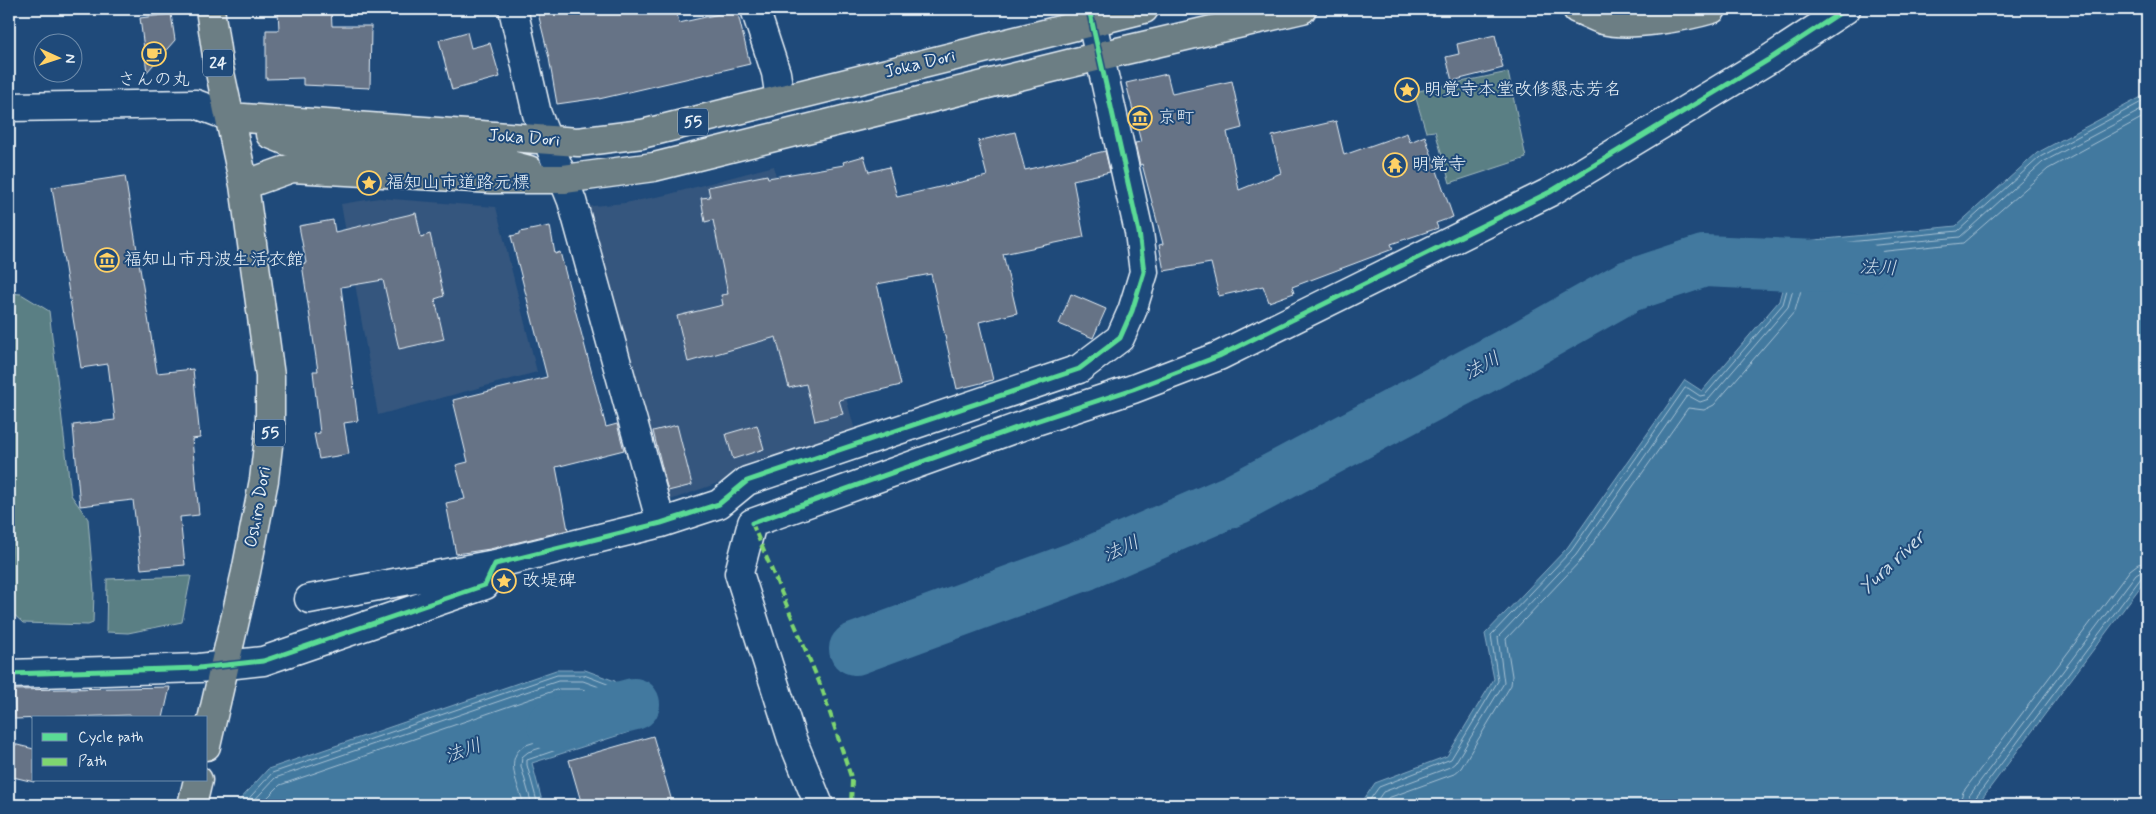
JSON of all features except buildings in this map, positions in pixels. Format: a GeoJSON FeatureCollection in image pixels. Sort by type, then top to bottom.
{"type":"FeatureCollection","features":[{"type":"Feature","properties":{"kind":"main road","name":"24"},"geometry":{"type":"LineString","coordinates":[[210,9],[218,63],[230,117]]}},
{"type":"Feature","properties":{"kind":"main road","name":"Joka Dori"},"geometry":{"type":"LineString","coordinates":[[230,117],[578,142],[642,134],[780,100],[1091,15],[1144,9]]}},
{"type":"Feature","properties":{"kind":"main road","name":"Joka Dori"},"geometry":{"type":"LineString","coordinates":[[244,185],[292,168],[492,179],[564,179],[654,167],[1100,56],[1302,9]]}},
{"type":"Feature","properties":{"kind":"main road"},"geometry":{"type":"LineString","coordinates":[[1578,9],[1603,20],[1631,22],[1698,13],[1712,9]]}},
{"type":"Feature","properties":{"kind":"main road","name":"Joka Dori"},"geometry":{"type":"LineString","coordinates":[[230,117],[287,141],[485,158],[564,179]]}},
{"type":"Feature","properties":{"kind":"main road","name":"Oshiro Dori"},"geometry":{"type":"LineString","coordinates":[[208,738],[226,664],[264,480],[270,429],[270,376],[244,185],[230,117]]}},
{"type":"Feature","properties":{"kind":"main road"},"geometry":{"type":"LineString","coordinates":[[192,805],[198,782]]}},
{"type":"Feature","properties":{"kind":"street"},"geometry":{"type":"LineString","coordinates":[[513,9],[537,114],[575,210],[661,523]]}},
{"type":"Feature","properties":{"kind":"street"},"geometry":{"type":"LineString","coordinates":[[754,9],[776,73],[780,100]]}},
{"type":"Feature","properties":{"kind":"street"},"geometry":{"type":"LineString","coordinates":[[752,524],[1034,422],[1133,389],[1219,356],[1550,192],[1768,60],[1846,9]]}},
{"type":"Feature","properties":{"kind":"street"},"geometry":{"type":"LineString","coordinates":[[308,599],[496,564],[661,523],[719,504],[747,481],[1079,369],[1120,338],[1132,311],[1144,272],[1139,232],[1091,15]]}},
{"type":"Feature","properties":{"kind":"street"},"geometry":{"type":"LineString","coordinates":[[9,107],[196,104],[230,117]]}},
{"type":"Feature","properties":{"kind":"street"},"geometry":{"type":"LineString","coordinates":[[719,504],[730,506],[752,524]]}},
{"type":"Feature","properties":{"kind":"street"},"geometry":{"type":"LineString","coordinates":[[752,524],[739,573],[792,739],[819,805]]}},
{"type":"Feature","properties":{"kind":"street"},"geometry":{"type":"LineString","coordinates":[[9,674],[199,668],[263,661],[485,584],[496,564]]}},
{"type":"Feature","properties":{"kind":"shaded area"},"geometry":{"type":"Polygon","coordinates":[[[774,166],[793,270],[810,267],[856,434],[662,503],[582,207],[625,203],[666,195],[774,166]]]}},
{"type":"Feature","properties":{"kind":"shaded area"},"geometry":{"type":"Polygon","coordinates":[[[379,198],[496,207],[537,372],[378,415],[341,204],[379,198]]]}},
{"type":"Feature","properties":{"kind":"green space"},"geometry":{"type":"Polygon","coordinates":[[[1508,72],[1526,158],[1450,183],[1435,131],[1426,132],[1414,92],[1508,72]]]}},
{"type":"Feature","properties":{"kind":"green space"},"geometry":{"type":"Polygon","coordinates":[[[9,293],[21,294],[49,311],[71,495],[88,519],[94,592],[93,623],[88,625],[23,623],[9,610],[12,543],[9,523],[9,293]]]}},
{"type":"Feature","properties":{"kind":"green space"},"geometry":{"type":"Polygon","coordinates":[[[191,576],[182,622],[128,633],[106,632],[107,579],[191,576]]]}},
{"type":"Feature","properties":{"kind":"water","name":"Yura river"},"geometry":{"type":"Polygon","coordinates":[[[2147,94],[2147,578],[1977,805],[1360,805],[1375,783],[1447,756],[1494,679],[1485,634],[1567,548],[1685,380],[1702,391],[1779,301],[1795,242],[1956,226],[2037,153],[2147,94]]]}},
{"type":"Feature","properties":{"kind":"water"},"geometry":{"type":"Polygon","coordinates":[[[556,670],[585,670],[615,681],[629,732],[532,763],[543,805],[238,805],[238,802],[268,769],[556,670]]]}},
{"type":"Feature","properties":{"kind":"waterway","name":"法川"},"geometry":{"type":"LineString","coordinates":[[855,649],[1086,564],[1236,499],[1518,349],[1629,286],[1704,261],[1862,268]]}},
{"type":"Feature","properties":{"kind":"waterway","name":"法川"},"geometry":{"type":"LineString","coordinates":[[553,725],[634,704]]}},
{"type":"Feature","properties":{"kind":"marked path"},"geometry":{"type":"LineString","coordinates":[[752,523],[822,689],[852,780],[851,805]]}},
{"type":"Feature","properties":{"kind":"cycle path"},"geometry":{"type":"LineString","coordinates":[[9,674],[199,668],[263,661],[485,585],[495,564],[661,523],[719,504],[747,481],[1079,369],[1120,338],[1132,311],[1144,272],[1139,232],[1089,9]]}},
{"type":"Feature","properties":{"kind":"cycle path"},"geometry":{"type":"LineString","coordinates":[[752,523],[1033,422],[1133,389],[1219,356],[1550,192],[1768,60],[1846,9]]}},
{"type":"Feature","properties":{"kind":"place","name":"さんの丸"},"geometry":{"type":"Point","coordinates":[154,54]}},
{"type":"Feature","properties":{"kind":"place","name":"明覚寺本堂改修懇志芳名"},"geometry":{"type":"Point","coordinates":[1407,90]}},
{"type":"Feature","properties":{"kind":"place","name":"京町"},"geometry":{"type":"Point","coordinates":[1140,118]}},
{"type":"Feature","properties":{"kind":"place","name":"明覚寺"},"geometry":{"type":"Point","coordinates":[1395,165]}},
{"type":"Feature","properties":{"kind":"place","name":"福知山市道路元標"},"geometry":{"type":"Point","coordinates":[369,183]}},
{"type":"Feature","properties":{"kind":"place","name":"福知山市丹波生活衣館"},"geometry":{"type":"Point","coordinates":[107,260]}},
{"type":"Feature","properties":{"kind":"place","name":"改堤碑"},"geometry":{"type":"Point","coordinates":[504,581]}}]}
